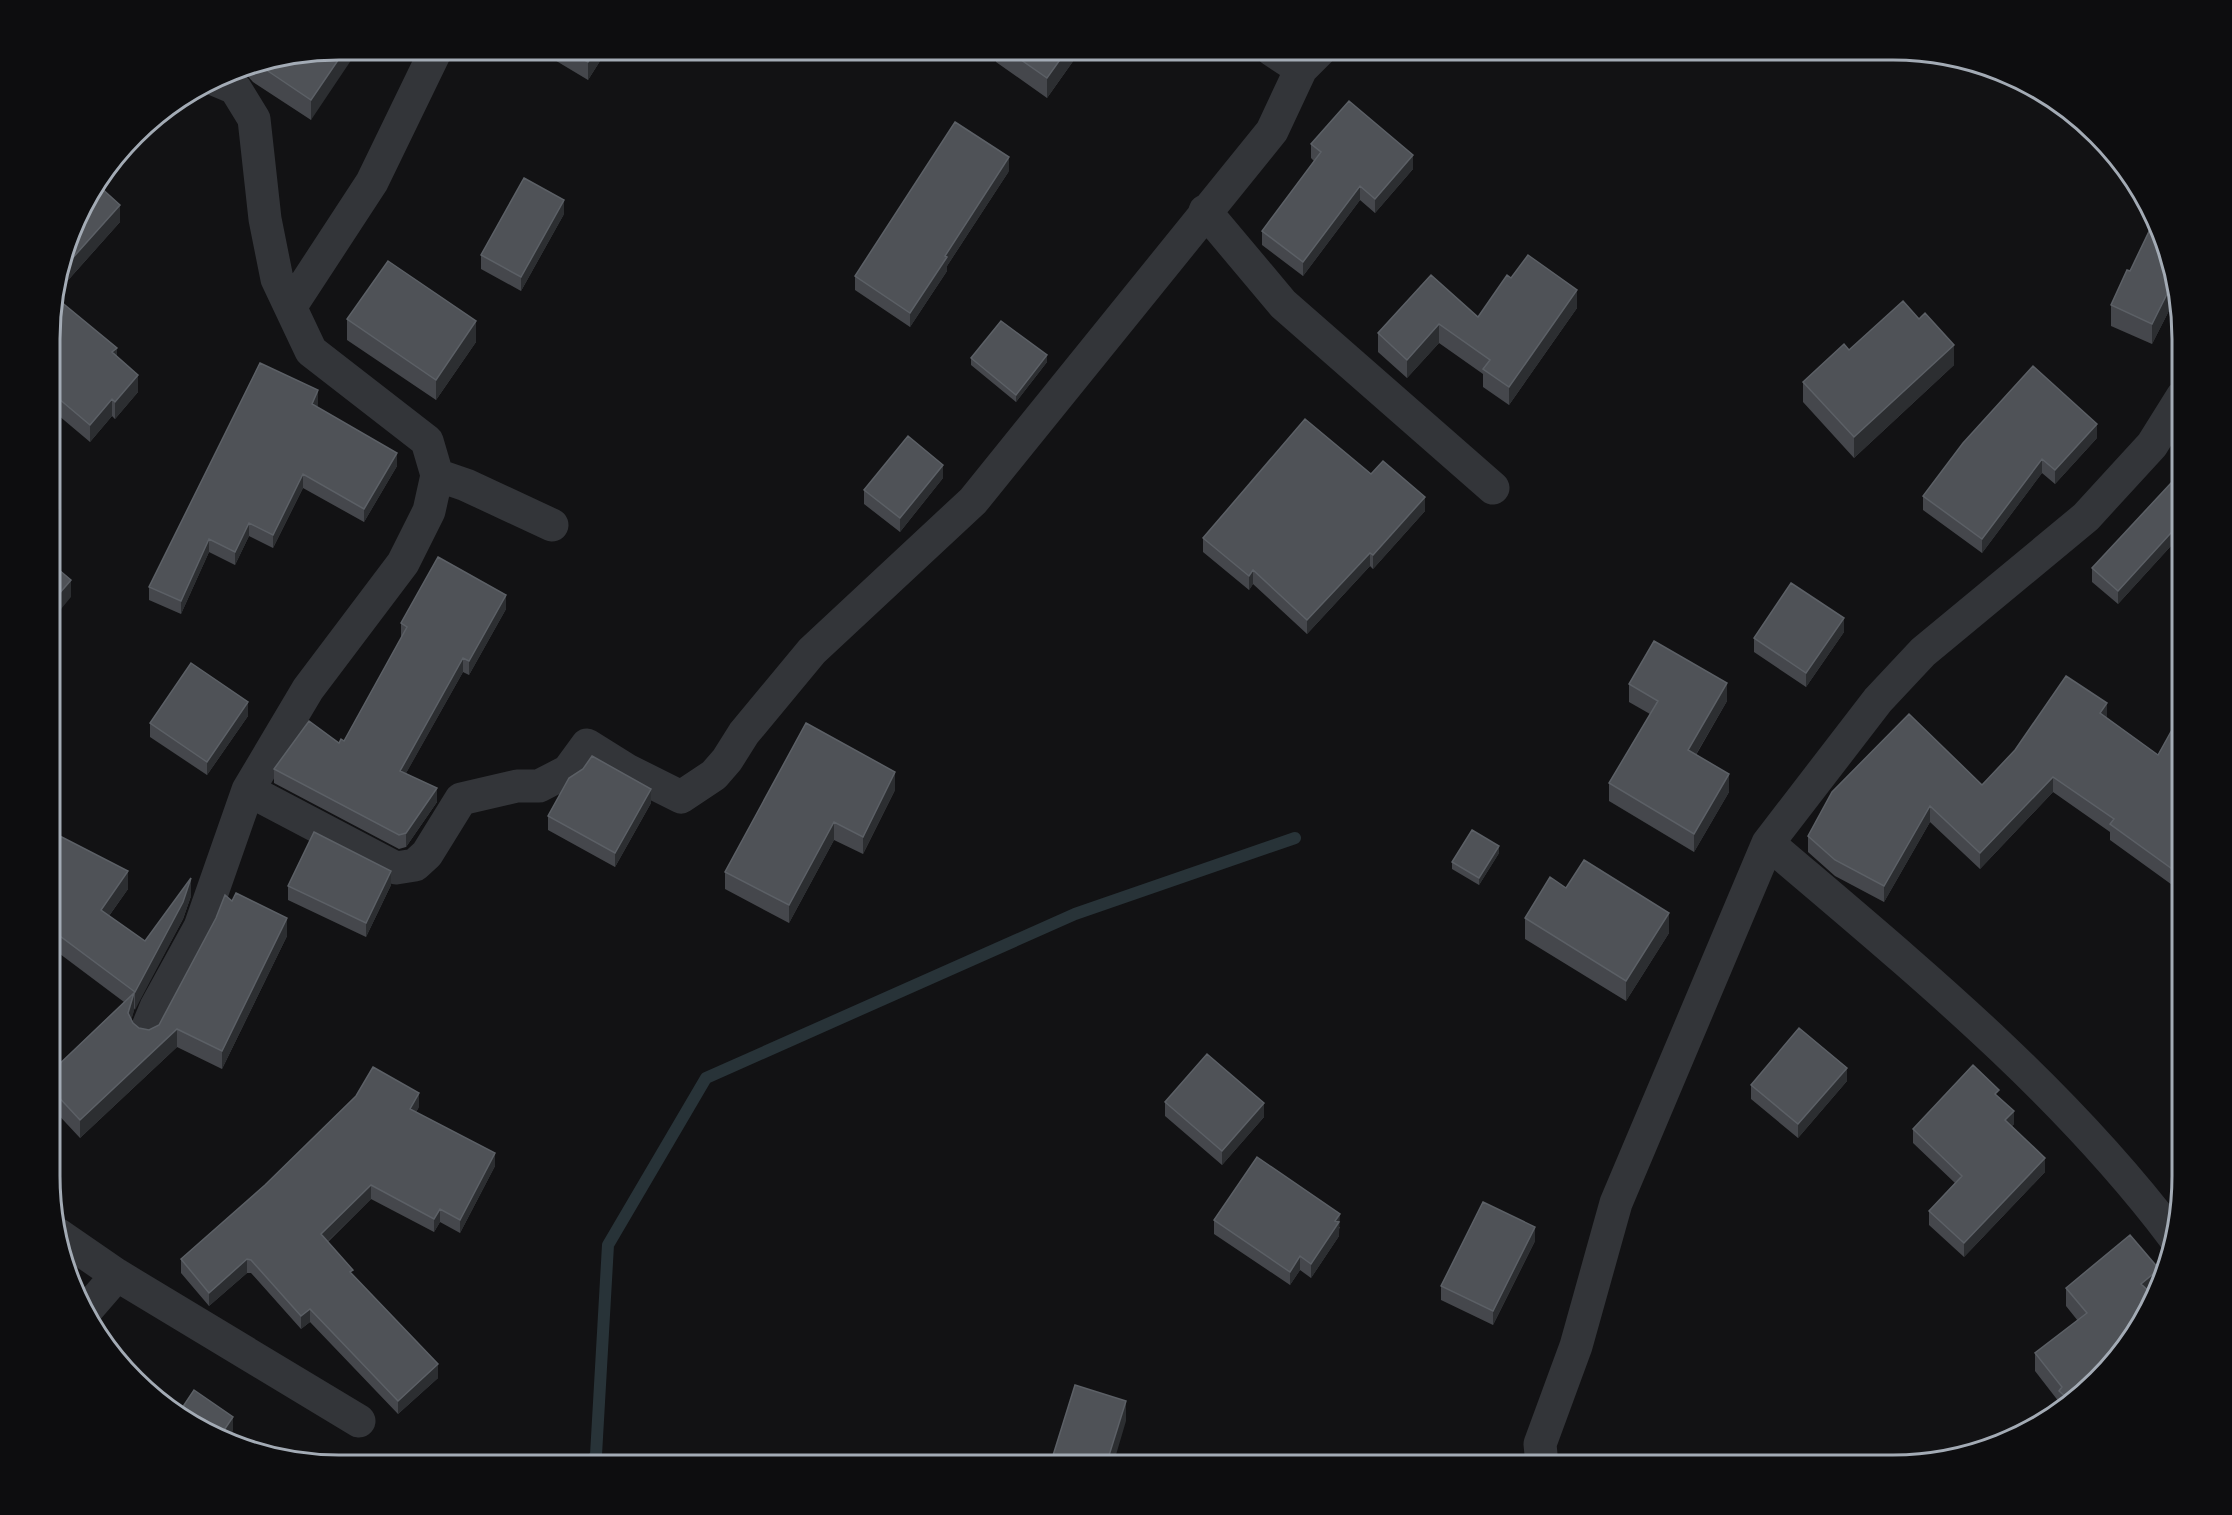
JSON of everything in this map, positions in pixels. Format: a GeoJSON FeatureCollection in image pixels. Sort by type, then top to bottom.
{"type":"FeatureCollection","features":[{"type":"Feature","properties":{"kind":"street"},"geometry":{"type":"LineString","coordinates":[[291,306],[372,182],[431,60]]}},
{"type":"Feature","properties":{"kind":"street"},"geometry":{"type":"LineString","coordinates":[[248,790],[396,868],[415,865],[427,854],[461,799],[517,786],[538,786],[568,771],[587,746],[627,770],[681,797],[714,775],[728,760],[744,733],[812,651],[973,501],[1067,387],[1205,211],[1272,131],[1309,60]]}},
{"type":"Feature","properties":{"kind":"street"},"geometry":{"type":"LineString","coordinates":[[147,1029],[156,1007],[200,927],[248,790],[308,689],[403,563],[429,511],[437,475],[427,441],[312,351],[277,279],[265,219],[254,119],[235,88],[226,84]]}},
{"type":"Feature","properties":{"kind":"street"},"geometry":{"type":"LineString","coordinates":[[1205,211],[1284,304],[1493,488]]}},
{"type":"Feature","properties":{"kind":"street"},"geometry":{"type":"LineString","coordinates":[[1541,1455],[1540,1444],[1576,1346],[1616,1203],[1768,843],[1878,700],[1923,652],[2086,517],[2152,444],[2172,413]]}},
{"type":"Feature","properties":{"kind":"street"},"geometry":{"type":"LineString","coordinates":[[437,475],[466,485],[552,525]]}},
{"type":"Feature","properties":{"kind":"street"},"geometry":{"type":"LineString","coordinates":[[1768,843],[2009,1054],[2135,1186],[2167,1228]]}},
{"type":"Feature","properties":{"kind":"street"},"geometry":{"type":"LineString","coordinates":[[68,1241],[117,1275],[359,1421]]}},
{"type":"Feature","properties":{"kind":"street"},"geometry":{"type":"LineString","coordinates":[[92,1304],[117,1275]]}},
{"type":"Feature","properties":{"kind":"building"},"geometry":{"type":"Polygon","coordinates":[[[338,60],[311,100],[267,70],[303,62],[338,60]]]}},
{"type":"Feature","properties":{"kind":"building"},"geometry":{"type":"Polygon","coordinates":[[[1021,60],[1060,60],[1047,78],[1021,60]]]}},
{"type":"Feature","properties":{"kind":"building"},"geometry":{"type":"Polygon","coordinates":[[[1349,101],[1413,155],[1375,199],[1360,186],[1303,262],[1262,231],[1321,152],[1311,144],[1349,101]]]}},
{"type":"Feature","properties":{"kind":"building"},"geometry":{"type":"Polygon","coordinates":[[[955,122],[1009,157],[910,313],[855,276],[955,122]]]}},
{"type":"Feature","properties":{"kind":"building"},"geometry":{"type":"Polygon","coordinates":[[[524,178],[564,200],[521,277],[481,255],[524,178]]]}},
{"type":"Feature","properties":{"kind":"building"},"geometry":{"type":"Polygon","coordinates":[[[103,190],[120,205],[72,258],[81,232],[103,190]]]}},
{"type":"Feature","properties":{"kind":"building"},"geometry":{"type":"Polygon","coordinates":[[[2150,230],[2168,292],[2152,324],[2111,305],[2127,270],[2130,271],[2150,230]]]}},
{"type":"Feature","properties":{"kind":"building"},"geometry":{"type":"Polygon","coordinates":[[[1528,255],[1577,290],[1509,387],[1483,369],[1490,360],[1439,324],[1407,360],[1378,333],[1431,275],[1478,317],[1507,275],[1511,278],[1528,255]]]}},
{"type":"Feature","properties":{"kind":"building"},"geometry":{"type":"Polygon","coordinates":[[[388,261],[476,321],[436,380],[347,319],[388,261]]]}},
{"type":"Feature","properties":{"kind":"building"},"geometry":{"type":"Polygon","coordinates":[[[1903,301],[1919,319],[1925,313],[1954,345],[1854,437],[1803,382],[1844,344],[1849,350],[1903,301]]]}},
{"type":"Feature","properties":{"kind":"building"},"geometry":{"type":"Polygon","coordinates":[[[62,303],[117,348],[112,352],[138,375],[115,402],[112,399],[90,425],[60,400],[62,303]]]}},
{"type":"Feature","properties":{"kind":"building"},"geometry":{"type":"Polygon","coordinates":[[[1001,321],[1047,355],[1016,395],[971,358],[1001,321]]]}},
{"type":"Feature","properties":{"kind":"building"},"geometry":{"type":"Polygon","coordinates":[[[260,363],[318,390],[312,404],[397,453],[364,509],[303,474],[273,535],[249,523],[235,552],[209,539],[181,601],[149,587],[260,363]]]}},
{"type":"Feature","properties":{"kind":"building"},"geometry":{"type":"Polygon","coordinates":[[[2033,366],[2097,424],[2055,470],[2042,459],[1982,539],[1923,496],[1963,443],[2033,366]]]}},
{"type":"Feature","properties":{"kind":"building"},"geometry":{"type":"Polygon","coordinates":[[[1305,419],[1371,474],[1383,461],[1425,497],[1373,555],[1370,553],[1307,620],[1253,570],[1249,576],[1203,538],[1305,419]]]}},
{"type":"Feature","properties":{"kind":"building"},"geometry":{"type":"Polygon","coordinates":[[[908,436],[943,465],[900,518],[864,490],[908,436]]]}},
{"type":"Feature","properties":{"kind":"building"},"geometry":{"type":"Polygon","coordinates":[[[2172,482],[2172,532],[2118,591],[2092,568],[2172,482]]]}},
{"type":"Feature","properties":{"kind":"building"},"geometry":{"type":"Polygon","coordinates":[[[438,557],[506,595],[469,661],[463,658],[400,771],[437,788],[406,833],[399,835],[274,769],[309,721],[339,743],[341,739],[344,741],[407,627],[401,623],[438,557]]]}},
{"type":"Feature","properties":{"kind":"building"},"geometry":{"type":"Polygon","coordinates":[[[60,571],[71,580],[60,593],[60,571]]]}},
{"type":"Feature","properties":{"kind":"building"},"geometry":{"type":"Polygon","coordinates":[[[1791,583],[1844,618],[1806,673],[1754,638],[1791,583]]]}},
{"type":"Feature","properties":{"kind":"building"},"geometry":{"type":"Polygon","coordinates":[[[1654,641],[1727,683],[1688,750],[1729,774],[1694,834],[1609,783],[1658,701],[1629,684],[1654,641]]]}},
{"type":"Feature","properties":{"kind":"building"},"geometry":{"type":"Polygon","coordinates":[[[191,663],[248,702],[207,762],[150,723],[191,663]]]}},
{"type":"Feature","properties":{"kind":"building"},"geometry":{"type":"Polygon","coordinates":[[[2066,676],[2107,703],[2100,713],[2158,755],[2172,730],[2172,869],[2110,824],[2114,819],[2053,777],[1980,853],[1930,806],[1884,886],[1835,860],[1808,836],[1832,792],[1909,714],[1982,785],[2015,750],[2066,676]]]}},
{"type":"Feature","properties":{"kind":"building"},"geometry":{"type":"Polygon","coordinates":[[[806,723],[895,772],[863,837],[834,822],[789,905],[725,872],[806,723]]]}},
{"type":"Feature","properties":{"kind":"building"},"geometry":{"type":"Polygon","coordinates":[[[592,756],[651,789],[615,853],[548,816],[569,778],[583,769],[592,756]]]}},
{"type":"Feature","properties":{"kind":"building"},"geometry":{"type":"Polygon","coordinates":[[[1472,830],[1499,846],[1479,878],[1452,862],[1472,830]]]}},
{"type":"Feature","properties":{"kind":"building"},"geometry":{"type":"Polygon","coordinates":[[[314,832],[391,871],[366,923],[288,886],[314,832]]]}},
{"type":"Feature","properties":{"kind":"building"},"geometry":{"type":"Polygon","coordinates":[[[60,836],[128,871],[101,910],[145,941],[191,878],[183,902],[135,992],[60,936],[60,836]]]}},
{"type":"Feature","properties":{"kind":"building"},"geometry":{"type":"Polygon","coordinates":[[[1584,860],[1669,913],[1626,981],[1525,918],[1550,877],[1566,888],[1584,860]]]}},
{"type":"Feature","properties":{"kind":"building"},"geometry":{"type":"Polygon","coordinates":[[[236,893],[287,918],[222,1051],[177,1029],[80,1120],[60,1099],[60,1063],[134,993],[128,1013],[133,1023],[139,1028],[149,1030],[159,1025],[216,918],[225,895],[232,901],[236,893]]]}},
{"type":"Feature","properties":{"kind":"building"},"geometry":{"type":"Polygon","coordinates":[[[1799,1028],[1847,1068],[1798,1124],[1751,1085],[1799,1028]]]}},
{"type":"Feature","properties":{"kind":"building"},"geometry":{"type":"Polygon","coordinates":[[[1207,1054],[1264,1103],[1222,1151],[1165,1102],[1207,1054]]]}},
{"type":"Feature","properties":{"kind":"building"},"geometry":{"type":"Polygon","coordinates":[[[1973,1065],[1999,1090],[1995,1094],[2014,1111],[2005,1120],[2045,1158],[1964,1243],[1929,1211],[1962,1176],[1913,1129],[1973,1065]]]}},
{"type":"Feature","properties":{"kind":"building"},"geometry":{"type":"Polygon","coordinates":[[[373,1067],[419,1093],[410,1109],[495,1153],[460,1220],[440,1209],[434,1219],[371,1185],[321,1234],[353,1270],[350,1272],[438,1364],[398,1401],[310,1309],[301,1316],[251,1260],[247,1259],[209,1293],[181,1259],[265,1185],[356,1096],[373,1067]]]}},
{"type":"Feature","properties":{"kind":"building"},"geometry":{"type":"Polygon","coordinates":[[[1257,1157],[1340,1214],[1335,1221],[1339,1222],[1311,1264],[1300,1256],[1290,1272],[1214,1220],[1257,1157]]]}},
{"type":"Feature","properties":{"kind":"building"},"geometry":{"type":"Polygon","coordinates":[[[1483,1202],[1535,1227],[1493,1311],[1441,1286],[1483,1202]]]}},
{"type":"Feature","properties":{"kind":"building"},"geometry":{"type":"Polygon","coordinates":[[[2130,1235],[2157,1266],[2155,1273],[2141,1284],[2148,1290],[2125,1331],[2103,1360],[2065,1396],[2059,1391],[2062,1387],[2035,1353],[2087,1313],[2066,1288],[2130,1235]]]}},
{"type":"Feature","properties":{"kind":"building"},"geometry":{"type":"Polygon","coordinates":[[[1075,1385],[1126,1401],[1109,1455],[1053,1455],[1075,1385]]]}},
{"type":"Feature","properties":{"kind":"building"},"geometry":{"type":"Polygon","coordinates":[[[194,1390],[233,1417],[224,1430],[183,1407],[194,1390]]]}},
{"type":"Feature","properties":{"kind":"waterway"},"geometry":{"type":"LineString","coordinates":[[596,1455],[608,1245],[706,1078],[1075,914],[1295,838]]}}]}
